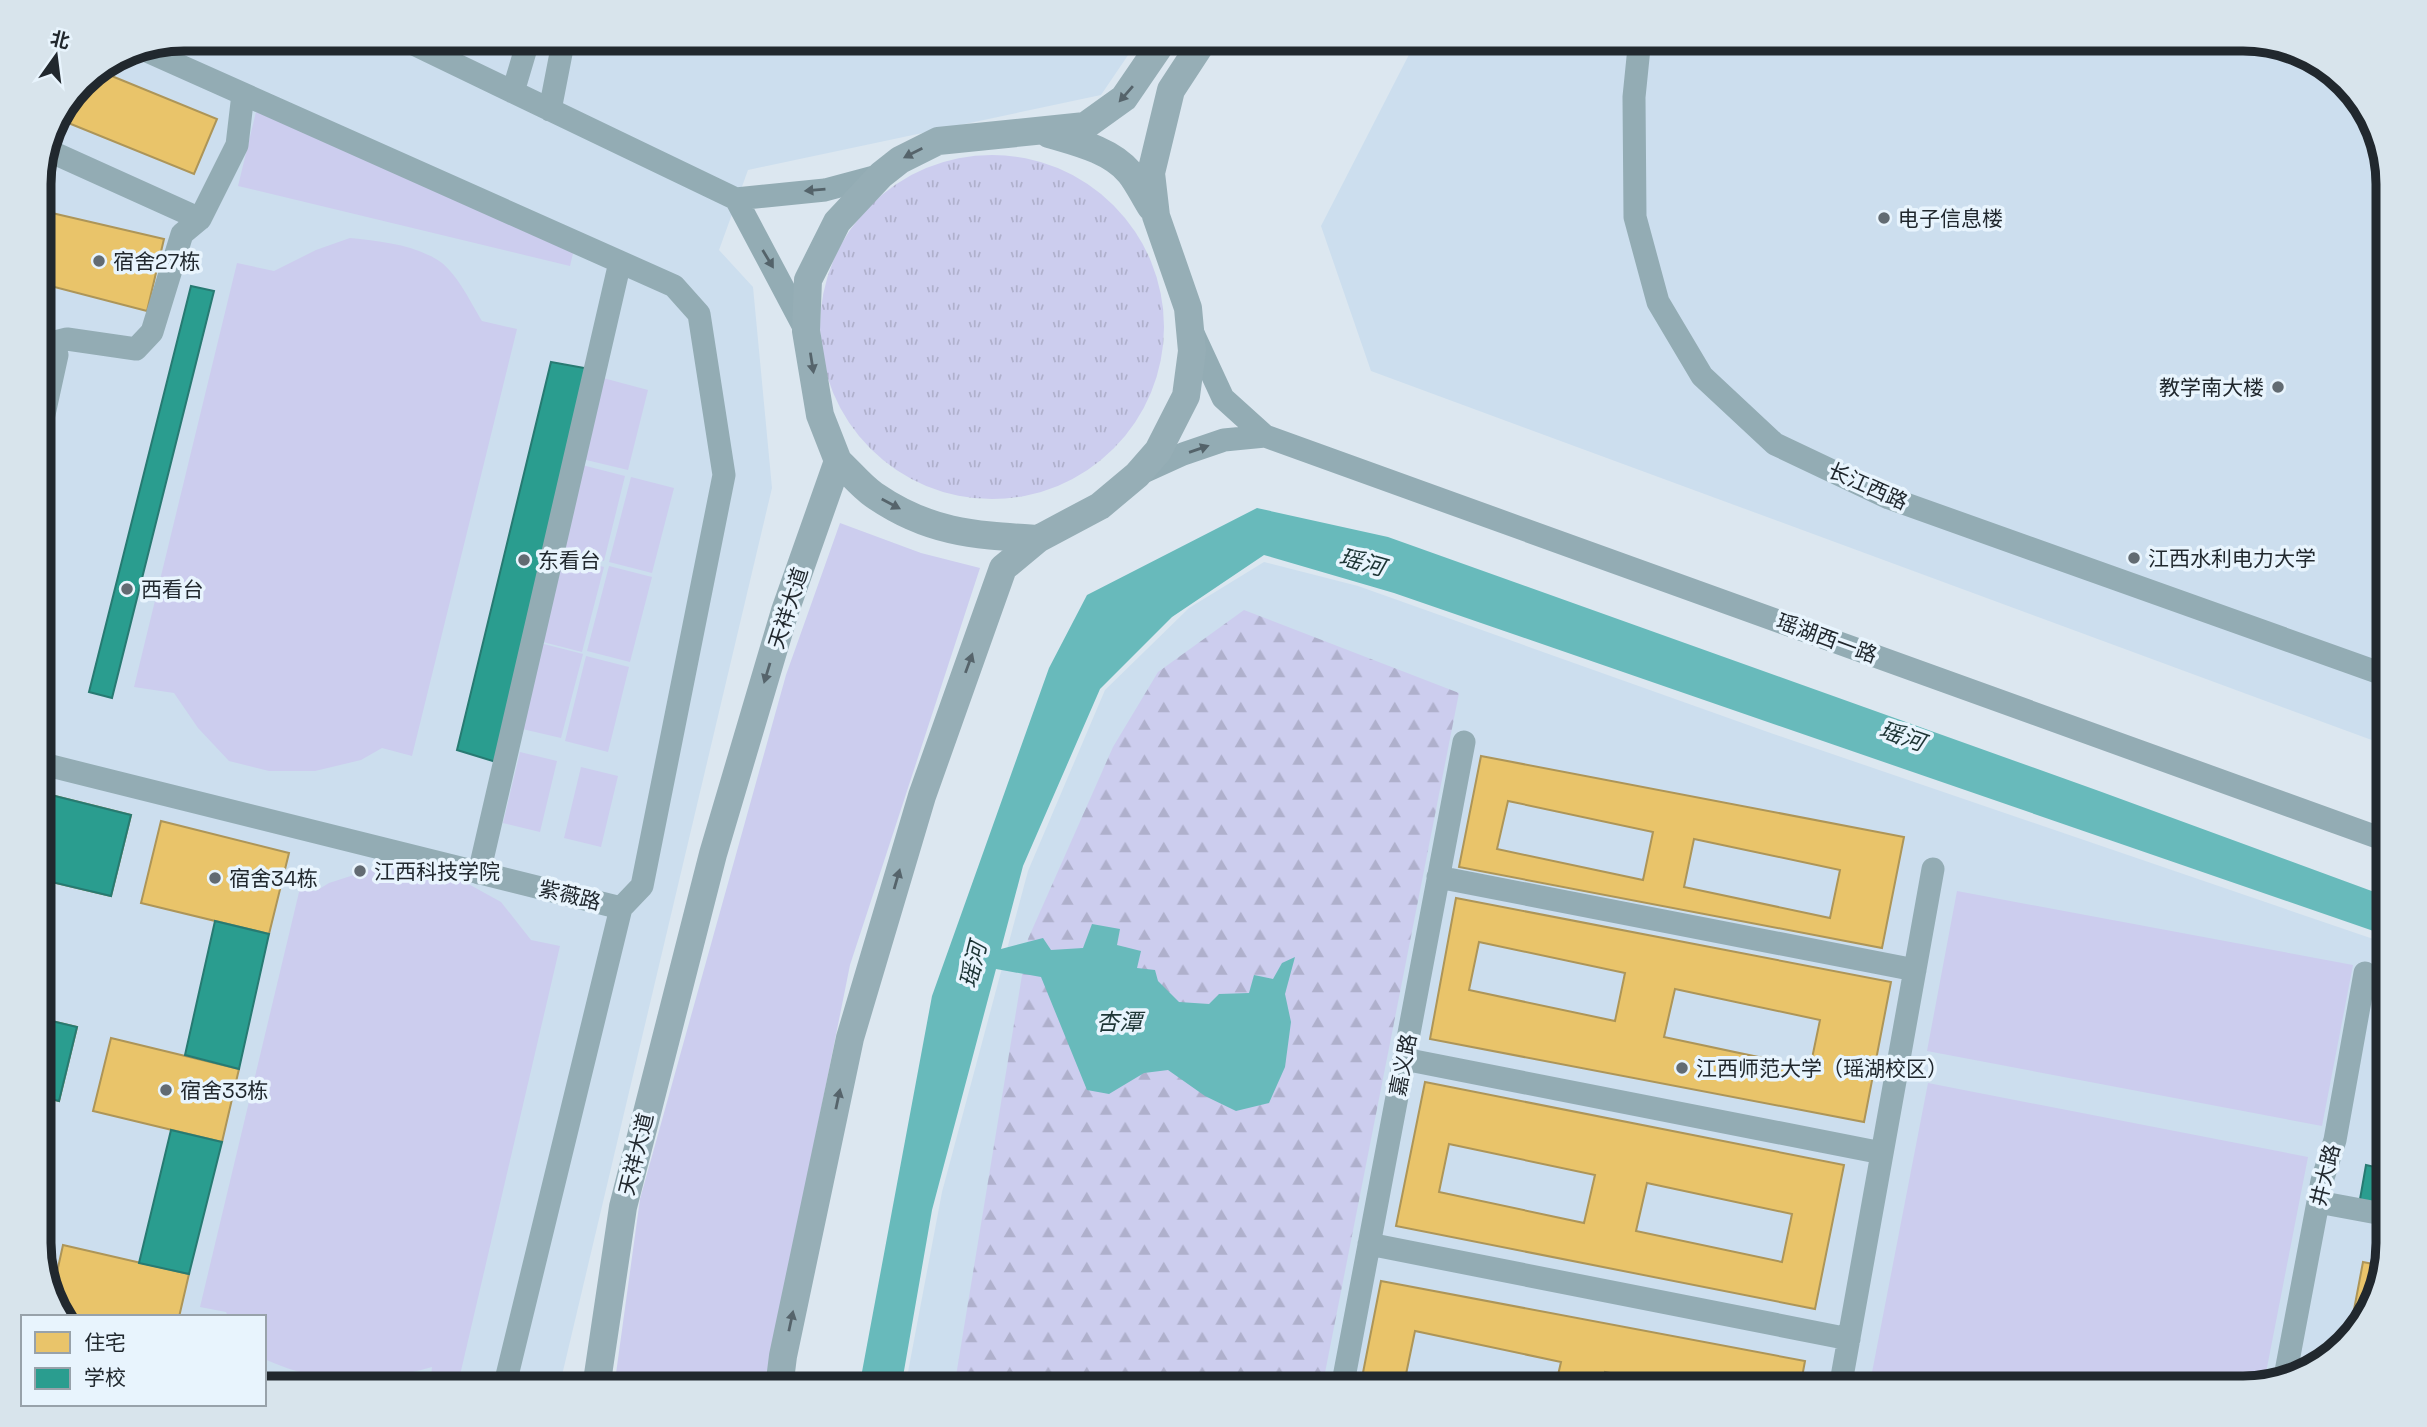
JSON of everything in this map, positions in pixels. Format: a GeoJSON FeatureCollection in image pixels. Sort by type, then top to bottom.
{"type":"FeatureCollection","features":[{"type":"Feature","properties":{"kind":"main road"},"geometry":{"type":"LineString","coordinates":[[1038,539],[968,534],[927,524],[873,494],[838,461],[820,415],[806,331],[808,279],[837,222],[881,175],[900,160],[938,141],[1085,125],[1124,98],[1156,51]]}},
{"type":"Feature","properties":{"kind":"main road"},"geometry":{"type":"LineString","coordinates":[[1156,216],[1152,173],[1171,90],[1196,51]]}},
{"type":"Feature","properties":{"kind":"main road"},"geometry":{"type":"LineString","coordinates":[[780,1376],[850,1038],[922,796],[1003,568],[1038,539],[1100,506],[1137,475],[1158,451],[1186,396],[1192,351],[1188,308],[1156,216],[1130,173],[1108,156],[1085,145],[1038,130]]}},
{"type":"Feature","properties":{"kind":"main road","name":"天祥大道"},"geometry":{"type":"LineString","coordinates":[[598,1376],[623,1207],[713,854],[785,611],[838,461]]}},
{"type":"Feature","properties":{"kind":"street"},"geometry":{"type":"LineString","coordinates":[[428,51],[736,199],[825,190],[881,175]]}},
{"type":"Feature","properties":{"kind":"street"},"geometry":{"type":"LineString","coordinates":[[513,92],[525,51]]}},
{"type":"Feature","properties":{"kind":"street"},"geometry":{"type":"LineString","coordinates":[[550,110],[561,51]]}},
{"type":"Feature","properties":{"kind":"street","name":"长江西路"},"geometry":{"type":"LineString","coordinates":[[1639,51],[1634,97],[1636,217],[1658,302],[1702,376],[1775,444],[1889,498],[2376,672]]}},
{"type":"Feature","properties":{"kind":"street"},"geometry":{"type":"LineString","coordinates":[[154,54],[674,286],[699,314],[724,475],[642,886],[621,908]]}},
{"type":"Feature","properties":{"kind":"street"},"geometry":{"type":"LineString","coordinates":[[51,344],[67,339],[136,349],[152,332],[183,234],[200,219],[237,145],[243,94]]}},
{"type":"Feature","properties":{"kind":"street"},"geometry":{"type":"LineString","coordinates":[[54,153],[200,219]]}},
{"type":"Feature","properties":{"kind":"street"},"geometry":{"type":"LineString","coordinates":[[736,199],[806,331]]}},
{"type":"Feature","properties":{"kind":"street"},"geometry":{"type":"LineString","coordinates":[[479,873],[620,262]]}},
{"type":"Feature","properties":{"kind":"street"},"geometry":{"type":"LineString","coordinates":[[1190,327],[1223,398],[1265,436]]}},
{"type":"Feature","properties":{"kind":"street"},"geometry":{"type":"LineString","coordinates":[[51,353],[57,355],[51,383]]}},
{"type":"Feature","properties":{"kind":"street"},"geometry":{"type":"LineString","coordinates":[[1137,475],[1183,454],[1224,440],[1265,436]]}},
{"type":"Feature","properties":{"kind":"street","name":"瑶湖西一路"},"geometry":{"type":"LineString","coordinates":[[1265,436],[2376,837]]}},
{"type":"Feature","properties":{"kind":"street","name":"嘉义路"},"geometry":{"type":"LineString","coordinates":[[1344,1376],[1464,742]]}},
{"type":"Feature","properties":{"kind":"street","name":"紫薇路"},"geometry":{"type":"LineString","coordinates":[[51,766],[621,908],[507,1376]]}},
{"type":"Feature","properties":{"kind":"street"},"geometry":{"type":"LineString","coordinates":[[1842,1376],[1933,869]]}},
{"type":"Feature","properties":{"kind":"street"},"geometry":{"type":"LineString","coordinates":[[1438,877],[1915,970]]}},
{"type":"Feature","properties":{"kind":"street","name":"井大路"},"geometry":{"type":"LineString","coordinates":[[2287,1369],[2322,1181],[2335,1140],[2365,973]]}},
{"type":"Feature","properties":{"kind":"street"},"geometry":{"type":"LineString","coordinates":[[1404,1059],[1882,1153]]}},
{"type":"Feature","properties":{"kind":"street"},"geometry":{"type":"LineString","coordinates":[[2318,1202],[2376,1214]]}},
{"type":"Feature","properties":{"kind":"street"},"geometry":{"type":"LineString","coordinates":[[1369,1244],[1849,1339]]}},
{"type":"Feature","properties":{"kind":"shaded area","name":"江西科技学院"},"geometry":{"type":"Polygon","coordinates":[[[183,51],[1131,51],[1101,95],[748,170],[719,250],[753,287],[772,488],[562,1376],[266,1376],[266,1315],[72,1315],[58,1286],[51,1252],[51,175],[55,149],[73,110],[96,84],[125,64],[157,53],[183,51]]]}},
{"type":"Feature","properties":{"kind":"shaded area","name":"江西水利电力大学"},"geometry":{"type":"Polygon","coordinates":[[[1411,51],[2244,51],[2278,55],[2294,61],[2324,78],[2349,103],[2366,133],[2374,157],[2376,742],[1371,371],[1321,226],[1411,51]]]}},
{"type":"Feature","properties":{"kind":"shaded area","name":"江西师范大学（瑶湖校区）"},"geometry":{"type":"Polygon","coordinates":[[[1264,562],[1358,586],[1765,731],[2376,940],[2376,1244],[2372,1278],[2358,1310],[2337,1337],[2310,1358],[2278,1372],[2244,1376],[907,1376],[942,1192],[1028,871],[1105,690],[1189,608],[1264,562]]]}},
{"type":"Feature","properties":{"kind":"green space"},"geometry":{"type":"Polygon","coordinates":[[[256,112],[575,245],[570,266],[238,186],[256,112]]]}},
{"type":"Feature","properties":{"kind":"green space"},"geometry":{"type":"Polygon","coordinates":[[[992,155],[1026,158],[1058,168],[1087,184],[1114,205],[1135,232],[1151,261],[1161,293],[1164,327],[1161,361],[1151,393],[1135,422],[1114,449],[1087,470],[1058,486],[1026,496],[992,499],[958,496],[926,486],[897,470],[870,449],[849,422],[833,393],[823,361],[820,327],[823,293],[833,261],[849,232],[870,205],[897,184],[926,168],[958,158],[992,155]]]}},
{"type":"Feature","properties":{"kind":"green space"},"geometry":{"type":"Polygon","coordinates":[[[350,238],[405,247],[436,259],[456,278],[482,321],[517,329],[412,756],[382,748],[361,760],[315,771],[269,771],[229,761],[198,728],[174,693],[134,687],[237,263],[274,271],[316,250],[350,238]]]}},
{"type":"Feature","properties":{"kind":"green space"},"geometry":{"type":"Polygon","coordinates":[[[603,378],[648,390],[628,470],[582,459],[603,378]]]}},
{"type":"Feature","properties":{"kind":"green space"},"geometry":{"type":"Polygon","coordinates":[[[582,465],[625,476],[604,561],[561,550],[582,465]]]}},
{"type":"Feature","properties":{"kind":"green space"},"geometry":{"type":"Polygon","coordinates":[[[631,477],[674,488],[652,573],[609,562],[631,477]]]}},
{"type":"Feature","properties":{"kind":"green space"},"geometry":{"type":"Polygon","coordinates":[[[840,523],[921,553],[980,568],[850,965],[767,1376],[616,1376],[640,1199],[786,675],[840,523]]]}},
{"type":"Feature","properties":{"kind":"green space"},"geometry":{"type":"Polygon","coordinates":[[[560,556],[604,567],[582,652],[539,641],[560,556]]]}},
{"type":"Feature","properties":{"kind":"green space"},"geometry":{"type":"Polygon","coordinates":[[[609,566],[652,577],[630,662],[587,651],[609,566]]]}},
{"type":"Feature","properties":{"kind":"green space"},"geometry":{"type":"Polygon","coordinates":[[[1244,610],[1459,693],[1324,1376],[956,1376],[1028,939],[1113,747],[1158,672],[1244,610]]]}},
{"type":"Feature","properties":{"kind":"green space"},"geometry":{"type":"Polygon","coordinates":[[[540,643],[583,654],[561,738],[518,728],[540,643]]]}},
{"type":"Feature","properties":{"kind":"green space"},"geometry":{"type":"Polygon","coordinates":[[[586,656],[629,667],[608,752],[565,741],[586,656]]]}},
{"type":"Feature","properties":{"kind":"green space"},"geometry":{"type":"Polygon","coordinates":[[[520,752],[557,761],[540,832],[503,823],[520,752]]]}},
{"type":"Feature","properties":{"kind":"green space"},"geometry":{"type":"Polygon","coordinates":[[[581,767],[618,776],[601,847],[564,838],[581,767]]]}},
{"type":"Feature","properties":{"kind":"green space"},"geometry":{"type":"Polygon","coordinates":[[[388,864],[443,870],[501,902],[531,940],[560,946],[460,1376],[431,1376],[432,1367],[392,1376],[307,1374],[266,1360],[266,1315],[227,1315],[226,1312],[200,1307],[300,888],[316,891],[329,883],[388,864]]]}},
{"type":"Feature","properties":{"kind":"green space"},"geometry":{"type":"Polygon","coordinates":[[[1957,891],[2353,965],[2322,1126],[1927,1051],[1957,891]]]}},
{"type":"Feature","properties":{"kind":"green space"},"geometry":{"type":"Polygon","coordinates":[[[1928,1083],[2308,1157],[2266,1374],[1871,1376],[1928,1083]]]}},
{"type":"Feature","properties":{"kind":"water"},"geometry":{"type":"Polygon","coordinates":[[[1257,508],[1388,537],[2376,893],[2376,932],[1394,593],[1264,555],[1172,617],[1100,689],[1023,866],[1001,949],[1043,938],[1051,950],[1083,948],[1092,924],[1120,929],[1117,945],[1141,951],[1137,968],[1155,970],[1158,981],[1179,1002],[1209,1004],[1219,994],[1249,993],[1254,975],[1273,979],[1282,963],[1295,957],[1285,994],[1291,1022],[1285,1067],[1269,1103],[1236,1111],[1205,1096],[1168,1070],[1144,1073],[1109,1094],[1087,1090],[1041,977],[996,969],[932,1210],[903,1376],[861,1376],[932,996],[1049,668],[1087,595],[1257,508]]]}},
{"type":"Feature","properties":{"kind":"building: 住宅"},"geometry":{"type":"Polygon","coordinates":[[[108,75],[217,119],[194,174],[66,122],[84,96],[108,75]]]}},
{"type":"Feature","properties":{"kind":"building: 住宅","name":"宿舍27栋"},"geometry":{"type":"Polygon","coordinates":[[[51,213],[164,239],[147,311],[51,286],[51,213]]]}},
{"type":"Feature","properties":{"kind":"building: 住宅"},"geometry":{"type":"Polygon","coordinates":[[[1481,756],[1904,837],[1882,948],[1459,867],[1481,756]],[[1508,801],[1497,849],[1643,880],[1653,832],[1508,801]],[[1694,839],[1684,887],[1830,918],[1840,870],[1694,839]]]}},
{"type":"Feature","properties":{"kind":"building: 住宅"},"geometry":{"type":"Polygon","coordinates":[[[51,795],[131,815],[111,896],[51,882],[51,795]]]}},
{"type":"Feature","properties":{"kind":"building: 住宅","name":"宿舍34栋"},"geometry":{"type":"Polygon","coordinates":[[[161,821],[289,853],[269,934],[141,903],[161,821]]]}},
{"type":"Feature","properties":{"kind":"building: 住宅"},"geometry":{"type":"Polygon","coordinates":[[[1456,898],[1891,982],[1864,1122],[1430,1039],[1456,898]],[[1479,942],[1469,990],[1615,1021],[1625,973],[1479,942]],[[1675,989],[1664,1037],[1810,1068],[1820,1020],[1675,989]]]}},
{"type":"Feature","properties":{"kind":"building: 住宅"},"geometry":{"type":"Polygon","coordinates":[[[51,1021],[77,1027],[59,1101],[51,1099],[51,1021]]]}},
{"type":"Feature","properties":{"kind":"building: 住宅","name":"宿舍33栋"},"geometry":{"type":"Polygon","coordinates":[[[111,1038],[239,1069],[222,1142],[93,1111],[111,1038]]]}},
{"type":"Feature","properties":{"kind":"building: 住宅"},"geometry":{"type":"Polygon","coordinates":[[[1425,1082],[1844,1165],[1815,1309],[1396,1226],[1425,1082]],[[1449,1144],[1439,1192],[1584,1223],[1595,1175],[1449,1144]],[[1647,1183],[1636,1231],[1782,1262],[1792,1214],[1647,1183]]]}},
{"type":"Feature","properties":{"kind":"building: 住宅"},"geometry":{"type":"Polygon","coordinates":[[[63,1245],[189,1274],[179,1315],[72,1315],[56,1278],[63,1245]]]}},
{"type":"Feature","properties":{"kind":"building: 住宅"},"geometry":{"type":"Polygon","coordinates":[[[2363,1262],[2374,1264],[2366,1294],[2353,1315],[2363,1262]]]}},
{"type":"Feature","properties":{"kind":"building: 住宅"},"geometry":{"type":"Polygon","coordinates":[[[1381,1281],[1805,1361],[1802,1376],[1625,1376],[1605,1372],[1604,1376],[1558,1376],[1561,1362],[1415,1331],[1406,1376],[1362,1376],[1381,1281]]]}},
{"type":"Feature","properties":{"kind":"building: 学校","name":"西看台"},"geometry":{"type":"Polygon","coordinates":[[[191,286],[214,291],[112,698],[89,692],[191,286]]]}},
{"type":"Feature","properties":{"kind":"building: 学校","name":"东看台"},"geometry":{"type":"Polygon","coordinates":[[[551,362],[590,369],[496,762],[457,750],[551,362]]]}},
{"type":"Feature","properties":{"kind":"building: 学校"},"geometry":{"type":"Polygon","coordinates":[[[51,795],[131,815],[111,896],[51,882],[51,795]]]}},
{"type":"Feature","properties":{"kind":"building: 学校"},"geometry":{"type":"Polygon","coordinates":[[[215,921],[269,934],[239,1069],[185,1055],[215,921]]]}},
{"type":"Feature","properties":{"kind":"building: 学校"},"geometry":{"type":"Polygon","coordinates":[[[51,1021],[77,1027],[59,1101],[51,1099],[51,1021]]]}},
{"type":"Feature","properties":{"kind":"building: 学校"},"geometry":{"type":"Polygon","coordinates":[[[171,1130],[222,1142],[189,1274],[139,1263],[171,1130]]]}},
{"type":"Feature","properties":{"kind":"building: 学校"},"geometry":{"type":"Polygon","coordinates":[[[2366,1165],[2376,1167],[2376,1208],[2359,1205],[2366,1165]]]}},
{"type":"Feature","properties":{"kind":"place","name":"电子信息楼"},"geometry":{"type":"Point","coordinates":[1884,218]}},
{"type":"Feature","properties":{"kind":"place","name":"宿舍27栋"},"geometry":{"type":"Point","coordinates":[99,261]}},
{"type":"Feature","properties":{"kind":"place","name":"教学南大楼"},"geometry":{"type":"Point","coordinates":[2278,387]}},
{"type":"Feature","properties":{"kind":"place","name":"江西水利电力大学"},"geometry":{"type":"Point","coordinates":[2134,558]}},
{"type":"Feature","properties":{"kind":"place","name":"东看台"},"geometry":{"type":"Point","coordinates":[524,560]}},
{"type":"Feature","properties":{"kind":"place","name":"西看台"},"geometry":{"type":"Point","coordinates":[127,589]}},
{"type":"Feature","properties":{"kind":"place","name":"江西科技学院"},"geometry":{"type":"Point","coordinates":[360,871]}},
{"type":"Feature","properties":{"kind":"place","name":"宿舍34栋"},"geometry":{"type":"Point","coordinates":[215,878]}},
{"type":"Feature","properties":{"kind":"place","name":"江西师范大学（瑶湖校区）"},"geometry":{"type":"Point","coordinates":[1682,1068]}},
{"type":"Feature","properties":{"kind":"place","name":"宿舍33栋"},"geometry":{"type":"Point","coordinates":[166,1090]}},
{"type":"Feature","properties":{"kind":"water label","name":"瑶河"},"geometry":{"type":"Point","coordinates":[1362,562]}},
{"type":"Feature","properties":{"kind":"water label","name":"瑶河"},"geometry":{"type":"Point","coordinates":[1902,736]}},
{"type":"Feature","properties":{"kind":"water label","name":"瑶河"},"geometry":{"type":"Point","coordinates":[973,965]}},
{"type":"Feature","properties":{"kind":"water label","name":"杏潭"},"geometry":{"type":"Point","coordinates":[1119,1022]}}]}
